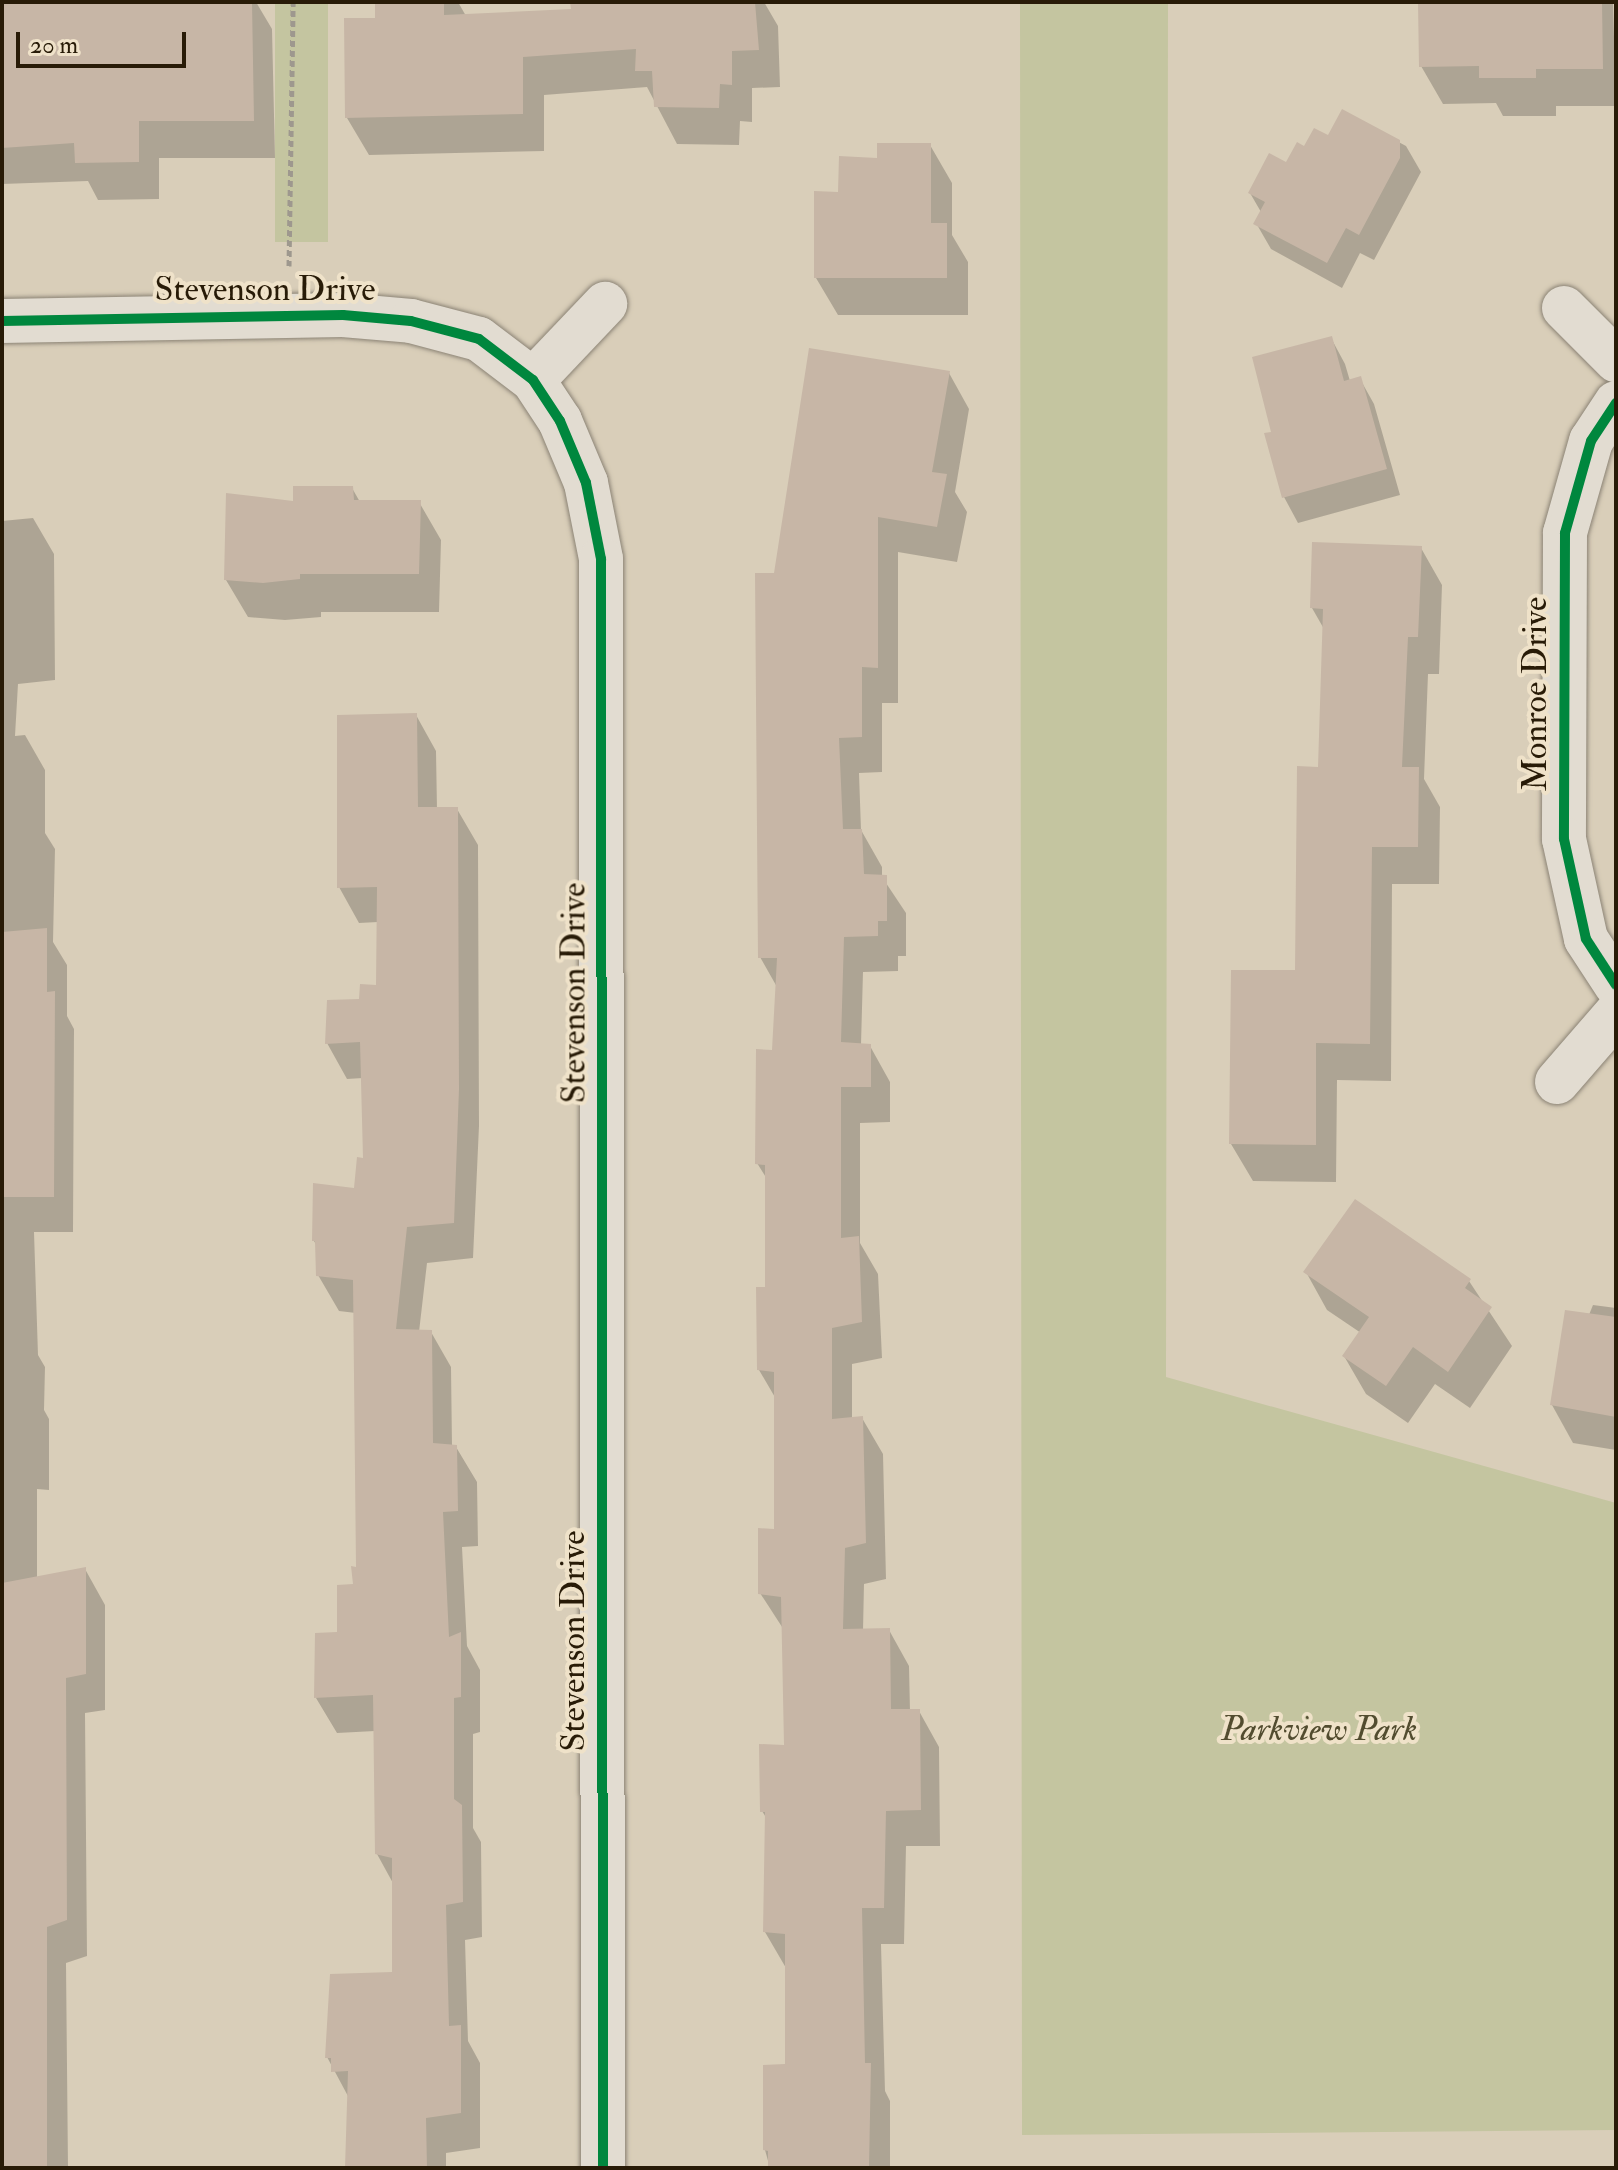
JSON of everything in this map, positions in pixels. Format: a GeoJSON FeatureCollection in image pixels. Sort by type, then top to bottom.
{"type":"FeatureCollection","features":[{"type":"Feature","properties":{"kind":"street"},"geometry":{"type":"LineString","coordinates":[[533,380],[605,304]]}},
{"type":"Feature","properties":{"kind":"street"},"geometry":{"type":"LineString","coordinates":[[1564,308],[1616,360]]}},
{"type":"Feature","properties":{"kind":"street","name":"Stevenson Drive"},"geometry":{"type":"LineString","coordinates":[[2,321],[343,315],[411,321],[479,339],[533,380],[560,421],[586,483],[601,559],[603,2168]]}},
{"type":"Feature","properties":{"kind":"street","name":"Monroe Drive"},"geometry":{"type":"LineString","coordinates":[[1616,403],[1591,441],[1565,533],[1564,839],[1586,939],[1616,985]]}},
{"type":"Feature","properties":{"kind":"street"},"geometry":{"type":"LineString","coordinates":[[1557,1082],[1616,1014]]}},
{"type":"Feature","properties":{"kind":"path"},"geometry":{"type":"LineString","coordinates":[[288,315],[293,2]]}},
{"type":"Feature","properties":{"kind":"green space"},"geometry":{"type":"Polygon","coordinates":[[[275,2],[328,2],[328,242],[275,242],[275,2]]]}},
{"type":"Feature","properties":{"kind":"green space","name":"Parkview Park"},"geometry":{"type":"Polygon","coordinates":[[[1020,2],[1168,2],[1166,1377],[1616,1503],[1616,2130],[1022,2135],[1020,2]]]}},
{"type":"Feature","properties":{"kind":"building"},"geometry":{"type":"Polygon","coordinates":[[[2,2],[252,2],[254,121],[139,121],[139,162],[75,163],[74,143],[2,148],[2,2]]]}},
{"type":"Feature","properties":{"kind":"building"},"geometry":{"type":"Polygon","coordinates":[[[375,2],[444,2],[444,15],[571,9],[570,2],[755,2],[759,50],[732,51],[732,85],[720,84],[719,108],[654,107],[652,71],[635,71],[636,49],[523,57],[523,114],[345,118],[344,18],[375,18],[375,2]]]}},
{"type":"Feature","properties":{"kind":"building"},"geometry":{"type":"Polygon","coordinates":[[[1418,2],[1602,2],[1603,69],[1536,69],[1536,78],[1479,78],[1479,66],[1419,67],[1418,2]]]}},
{"type":"Feature","properties":{"kind":"building"},"geometry":{"type":"Polygon","coordinates":[[[1342,109],[1400,140],[1400,158],[1359,235],[1346,228],[1327,263],[1253,224],[1265,202],[1248,193],[1269,153],[1286,162],[1297,142],[1304,146],[1314,128],[1328,135],[1342,109]]]}},
{"type":"Feature","properties":{"kind":"building"},"geometry":{"type":"Polygon","coordinates":[[[877,143],[931,143],[931,223],[947,223],[947,278],[814,278],[814,191],[838,192],[839,156],[877,158],[877,143]]]}},
{"type":"Feature","properties":{"kind":"building"},"geometry":{"type":"Polygon","coordinates":[[[1332,336],[1344,381],[1361,376],[1387,469],[1282,498],[1264,433],[1271,432],[1252,357],[1332,336]]]}},
{"type":"Feature","properties":{"kind":"building"},"geometry":{"type":"Polygon","coordinates":[[[809,348],[950,371],[932,472],[947,474],[937,527],[878,517],[878,668],[862,667],[862,737],[839,738],[843,829],[862,829],[864,874],[887,875],[887,921],[878,921],[878,936],[844,937],[841,1042],[871,1044],[871,1087],[841,1087],[841,1238],[859,1236],[862,1322],[832,1328],[832,1419],[863,1416],[866,1543],[845,1548],[843,1629],[890,1628],[891,1709],[920,1709],[921,1810],[886,1811],[884,1908],[862,1908],[865,2063],[871,2063],[869,2168],[768,2168],[768,2151],[763,2150],[763,2065],[785,2064],[785,1934],[763,1932],[765,1812],[760,1812],[759,1744],[784,1745],[781,1597],[758,1594],[758,1528],[774,1529],[774,1372],[757,1370],[756,1287],[765,1287],[765,1165],[755,1164],[756,1049],[772,1050],[777,958],[758,958],[755,573],[774,573],[809,348]]]}},
{"type":"Feature","properties":{"kind":"building"},"geometry":{"type":"Polygon","coordinates":[[[293,486],[353,486],[354,500],[421,500],[419,574],[300,574],[300,579],[263,583],[224,580],[226,493],[293,501],[293,486]]]}},
{"type":"Feature","properties":{"kind":"building"},"geometry":{"type":"Polygon","coordinates":[[[1312,542],[1422,546],[1418,637],[1408,637],[1402,767],[1419,767],[1418,847],[1372,847],[1370,1044],[1316,1043],[1316,1145],[1229,1144],[1231,970],[1295,970],[1297,766],[1318,767],[1323,609],[1310,608],[1312,542]]]}},
{"type":"Feature","properties":{"kind":"building"},"geometry":{"type":"Polygon","coordinates":[[[417,713],[418,807],[458,807],[459,1089],[454,1223],[407,1227],[396,1329],[432,1330],[433,1443],[457,1445],[458,1511],[443,1512],[449,1637],[461,1632],[461,1697],[454,1698],[454,1799],[462,1805],[463,1902],[446,1905],[449,2026],[461,2025],[461,2113],[426,2118],[427,2168],[345,2168],[348,2071],[331,2072],[331,2058],[325,2058],[330,1974],[392,1972],[392,1858],[375,1854],[373,1695],[314,1698],[315,1633],[337,1632],[337,1585],[353,1584],[351,1566],[356,1567],[353,1280],[316,1276],[315,1241],[312,1241],[313,1183],[354,1188],[357,1157],[363,1158],[360,1042],[325,1044],[327,1000],[359,999],[360,984],[376,985],[377,887],[337,888],[337,715],[417,713]]]}},
{"type":"Feature","properties":{"kind":"building"},"geometry":{"type":"Polygon","coordinates":[[[47,928],[47,992],[55,991],[54,1197],[2,1197],[2,932],[47,928]]]}},
{"type":"Feature","properties":{"kind":"building"},"geometry":{"type":"Polygon","coordinates":[[[1355,1199],[1471,1279],[1465,1288],[1492,1307],[1448,1372],[1413,1347],[1386,1386],[1342,1356],[1369,1317],[1303,1272],[1355,1199]]]}},
{"type":"Feature","properties":{"kind":"building"},"geometry":{"type":"Polygon","coordinates":[[[1565,1310],[1616,1317],[1616,1417],[1550,1405],[1565,1310]]]}},
{"type":"Feature","properties":{"kind":"building"},"geometry":{"type":"Polygon","coordinates":[[[86,1567],[86,1674],[66,1678],[67,1920],[47,1927],[47,2168],[2,2168],[2,1583],[86,1567]]]}},
{"type":"Feature","properties":{"kind":"cycle path"},"geometry":{"type":"LineString","coordinates":[[2,321],[343,315],[411,321],[479,339],[533,380],[560,421],[586,483],[601,559],[603,2168]]}},
{"type":"Feature","properties":{"kind":"cycle path"},"geometry":{"type":"LineString","coordinates":[[1616,403],[1591,441],[1565,533],[1564,839],[1586,939],[1616,985]]}}]}
